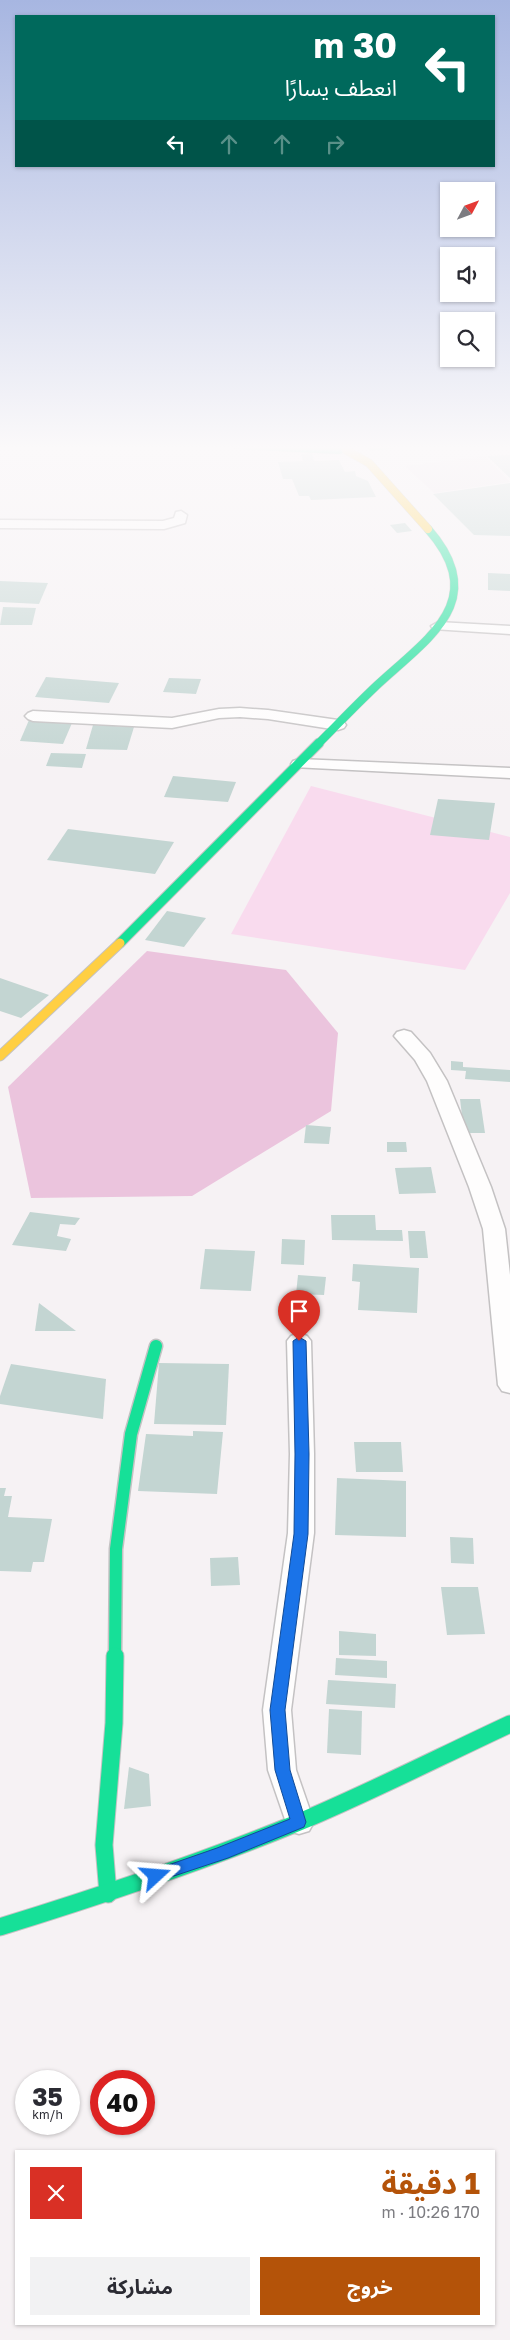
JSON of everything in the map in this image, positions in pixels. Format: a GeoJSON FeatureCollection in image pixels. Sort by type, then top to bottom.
{"type":"FeatureCollection","features":[{"type":"Feature","properties":{"kind":"street"},"geometry":{"type":"LineString","coordinates":[[0,1056],[96,967],[375,687],[414,654],[438,626],[452,604],[456,583],[451,565],[445,554]]}},
{"type":"Feature","properties":{"kind":"street"},"geometry":{"type":"LineString","coordinates":[[438,626],[510,630]]}},
{"type":"Feature","properties":{"kind":"street"},"geometry":{"type":"LineString","coordinates":[[33,716],[172,723],[217,714],[242,713],[338,725]]}},
{"type":"Feature","properties":{"kind":"street"},"geometry":{"type":"LineString","coordinates":[[299,764],[510,773]]}},
{"type":"Feature","properties":{"kind":"street"},"geometry":{"type":"LineString","coordinates":[[404,1036],[423,1057],[437,1080],[474,1170],[494,1229],[510,1385]]}},
{"type":"Feature","properties":{"kind":"street"},"geometry":{"type":"LineString","coordinates":[[298,1822],[282,1770],[277,1710],[301,1534],[302,1454],[299,1341]]}},
{"type":"Feature","properties":{"kind":"street"},"geometry":{"type":"LineString","coordinates":[[108,1894],[104,1845],[114,1723],[116,1549],[131,1434],[156,1346]]}},
{"type":"Feature","properties":{"kind":"street"},"geometry":{"type":"LineString","coordinates":[[0,1927],[108,1894],[222,1853],[298,1822],[510,1724]]}},
{"type":"Feature","properties":{"kind":"shaded area"},"geometry":{"type":"Polygon","coordinates":[[[311,786],[510,837],[510,893],[465,970],[231,934],[311,786]]]}},
{"type":"Feature","properties":{"kind":"shaded area"},"geometry":{"type":"Polygon","coordinates":[[[147,951],[286,970],[338,1033],[331,1111],[192,1196],[31,1198],[8,1087],[147,951]]]}},
{"type":"Feature","properties":{"kind":"building"},"geometry":{"type":"Polygon","coordinates":[[[488,573],[510,574],[510,591],[488,590],[488,573]]]}},
{"type":"Feature","properties":{"kind":"building"},"geometry":{"type":"Polygon","coordinates":[[[0,581],[48,583],[39,604],[0,602],[0,581]]]}},
{"type":"Feature","properties":{"kind":"building"},"geometry":{"type":"Polygon","coordinates":[[[3,607],[36,608],[32,625],[0,625],[3,607]]]}},
{"type":"Feature","properties":{"kind":"building"},"geometry":{"type":"Polygon","coordinates":[[[46,677],[119,683],[109,703],[35,697],[46,677]]]}},
{"type":"Feature","properties":{"kind":"building"},"geometry":{"type":"Polygon","coordinates":[[[169,678],[201,679],[196,694],[163,692],[169,678]]]}},
{"type":"Feature","properties":{"kind":"building"},"geometry":{"type":"Polygon","coordinates":[[[29,720],[72,723],[63,744],[20,741],[29,720]]]}},
{"type":"Feature","properties":{"kind":"building"},"geometry":{"type":"Polygon","coordinates":[[[93,725],[134,727],[127,750],[86,749],[93,725]]]}},
{"type":"Feature","properties":{"kind":"building"},"geometry":{"type":"Polygon","coordinates":[[[51,753],[86,754],[82,768],[46,766],[51,753]]]}},
{"type":"Feature","properties":{"kind":"building"},"geometry":{"type":"Polygon","coordinates":[[[173,776],[236,782],[228,802],[164,797],[173,776]]]}},
{"type":"Feature","properties":{"kind":"building"},"geometry":{"type":"Polygon","coordinates":[[[438,799],[495,803],[489,840],[430,835],[438,799]]]}},
{"type":"Feature","properties":{"kind":"building"},"geometry":{"type":"Polygon","coordinates":[[[68,829],[174,842],[155,874],[47,860],[68,829]]]}},
{"type":"Feature","properties":{"kind":"building"},"geometry":{"type":"Polygon","coordinates":[[[167,911],[206,918],[184,947],[145,940],[167,911]]]}},
{"type":"Feature","properties":{"kind":"building"},"geometry":{"type":"Polygon","coordinates":[[[0,978],[49,995],[21,1018],[0,1011],[0,978]]]}},
{"type":"Feature","properties":{"kind":"building"},"geometry":{"type":"Polygon","coordinates":[[[451,1061],[463,1062],[463,1067],[510,1070],[510,1082],[465,1079],[466,1071],[451,1070],[451,1061]]]}},
{"type":"Feature","properties":{"kind":"building"},"geometry":{"type":"Polygon","coordinates":[[[460,1099],[480,1099],[485,1133],[464,1133],[460,1099]]]}},
{"type":"Feature","properties":{"kind":"building"},"geometry":{"type":"Polygon","coordinates":[[[306,1125],[331,1127],[329,1144],[304,1143],[306,1125]]]}},
{"type":"Feature","properties":{"kind":"building"},"geometry":{"type":"Polygon","coordinates":[[[387,1142],[406,1142],[407,1152],[387,1152],[387,1142]]]}},
{"type":"Feature","properties":{"kind":"building"},"geometry":{"type":"Polygon","coordinates":[[[431,1167],[436,1193],[399,1194],[395,1168],[431,1167]]]}},
{"type":"Feature","properties":{"kind":"building"},"geometry":{"type":"Polygon","coordinates":[[[30,1212],[80,1218],[75,1225],[60,1224],[57,1236],[71,1239],[66,1251],[12,1245],[30,1212]]]}},
{"type":"Feature","properties":{"kind":"building"},"geometry":{"type":"Polygon","coordinates":[[[331,1215],[375,1215],[376,1230],[402,1230],[403,1241],[332,1240],[331,1215]]]}},
{"type":"Feature","properties":{"kind":"building"},"geometry":{"type":"Polygon","coordinates":[[[408,1231],[425,1231],[428,1258],[410,1258],[408,1231]]]}},
{"type":"Feature","properties":{"kind":"building"},"geometry":{"type":"Polygon","coordinates":[[[282,1239],[305,1240],[304,1265],[281,1264],[282,1239]]]}},
{"type":"Feature","properties":{"kind":"building"},"geometry":{"type":"Polygon","coordinates":[[[205,1249],[255,1251],[251,1291],[200,1289],[205,1249]]]}},
{"type":"Feature","properties":{"kind":"building"},"geometry":{"type":"Polygon","coordinates":[[[353,1264],[419,1268],[417,1313],[358,1310],[360,1282],[352,1281],[353,1264]]]}},
{"type":"Feature","properties":{"kind":"building"},"geometry":{"type":"Polygon","coordinates":[[[298,1275],[326,1277],[324,1295],[296,1294],[298,1275]]]}},
{"type":"Feature","properties":{"kind":"building"},"geometry":{"type":"Polygon","coordinates":[[[39,1303],[76,1331],[35,1331],[39,1303]]]}},
{"type":"Feature","properties":{"kind":"building"},"geometry":{"type":"Polygon","coordinates":[[[159,1363],[229,1364],[226,1425],[154,1424],[159,1363]]]}},
{"type":"Feature","properties":{"kind":"building"},"geometry":{"type":"Polygon","coordinates":[[[11,1364],[106,1379],[103,1419],[0,1404],[0,1396],[11,1364]]]}},
{"type":"Feature","properties":{"kind":"building"},"geometry":{"type":"Polygon","coordinates":[[[193,1431],[223,1432],[217,1494],[138,1491],[146,1434],[193,1436],[193,1431]]]}},
{"type":"Feature","properties":{"kind":"building"},"geometry":{"type":"Polygon","coordinates":[[[354,1442],[401,1442],[403,1472],[356,1472],[354,1442]]]}},
{"type":"Feature","properties":{"kind":"building"},"geometry":{"type":"Polygon","coordinates":[[[337,1478],[406,1481],[406,1537],[335,1535],[337,1478]]]}},
{"type":"Feature","properties":{"kind":"building"},"geometry":{"type":"Polygon","coordinates":[[[0,1488],[6,1488],[4,1496],[12,1496],[8,1517],[52,1519],[44,1562],[33,1562],[31,1572],[0,1571],[0,1488]]]}},
{"type":"Feature","properties":{"kind":"building"},"geometry":{"type":"Polygon","coordinates":[[[450,1537],[473,1538],[474,1564],[451,1563],[450,1537]]]}},
{"type":"Feature","properties":{"kind":"building"},"geometry":{"type":"Polygon","coordinates":[[[238,1557],[240,1585],[211,1586],[210,1558],[238,1557]]]}},
{"type":"Feature","properties":{"kind":"building"},"geometry":{"type":"Polygon","coordinates":[[[441,1587],[478,1587],[485,1634],[447,1635],[441,1587]]]}},
{"type":"Feature","properties":{"kind":"building"},"geometry":{"type":"Polygon","coordinates":[[[339,1631],[376,1634],[376,1656],[339,1655],[339,1631]]]}},
{"type":"Feature","properties":{"kind":"building"},"geometry":{"type":"Polygon","coordinates":[[[336,1658],[387,1661],[387,1678],[335,1675],[336,1658]]]}},
{"type":"Feature","properties":{"kind":"building"},"geometry":{"type":"Polygon","coordinates":[[[328,1680],[396,1684],[395,1708],[326,1704],[328,1680]]]}},
{"type":"Feature","properties":{"kind":"building"},"geometry":{"type":"Polygon","coordinates":[[[329,1709],[362,1711],[361,1755],[327,1753],[329,1709]]]}},
{"type":"Feature","properties":{"kind":"building"},"geometry":{"type":"Polygon","coordinates":[[[129,1767],[149,1774],[151,1806],[124,1809],[129,1767]]]}},
{"type":"Feature","properties":{"kind":"traffic: fast"},"geometry":{"type":"LineString","coordinates":[[120,943],[375,687],[413,654],[438,627],[448,612],[454,597],[456,583],[453,568],[446,554]]}},
{"type":"Feature","properties":{"kind":"traffic: fast"},"geometry":{"type":"LineString","coordinates":[[108,1894],[104,1845],[114,1723],[116,1549],[131,1434],[156,1346]]}},
{"type":"Feature","properties":{"kind":"traffic: fast"},"geometry":{"type":"LineString","coordinates":[[0,1927],[150,1878],[261,1838],[351,1800],[510,1724]]}},
{"type":"Feature","properties":{"kind":"traffic: slow"},"geometry":{"type":"LineString","coordinates":[[0,1056],[120,943]]}},
{"type":"Feature","properties":{"kind":"route"},"geometry":{"type":"LineString","coordinates":[[156,1876],[222,1853],[298,1822],[282,1770],[277,1710],[301,1534],[302,1454],[299,1341]]}}]}
